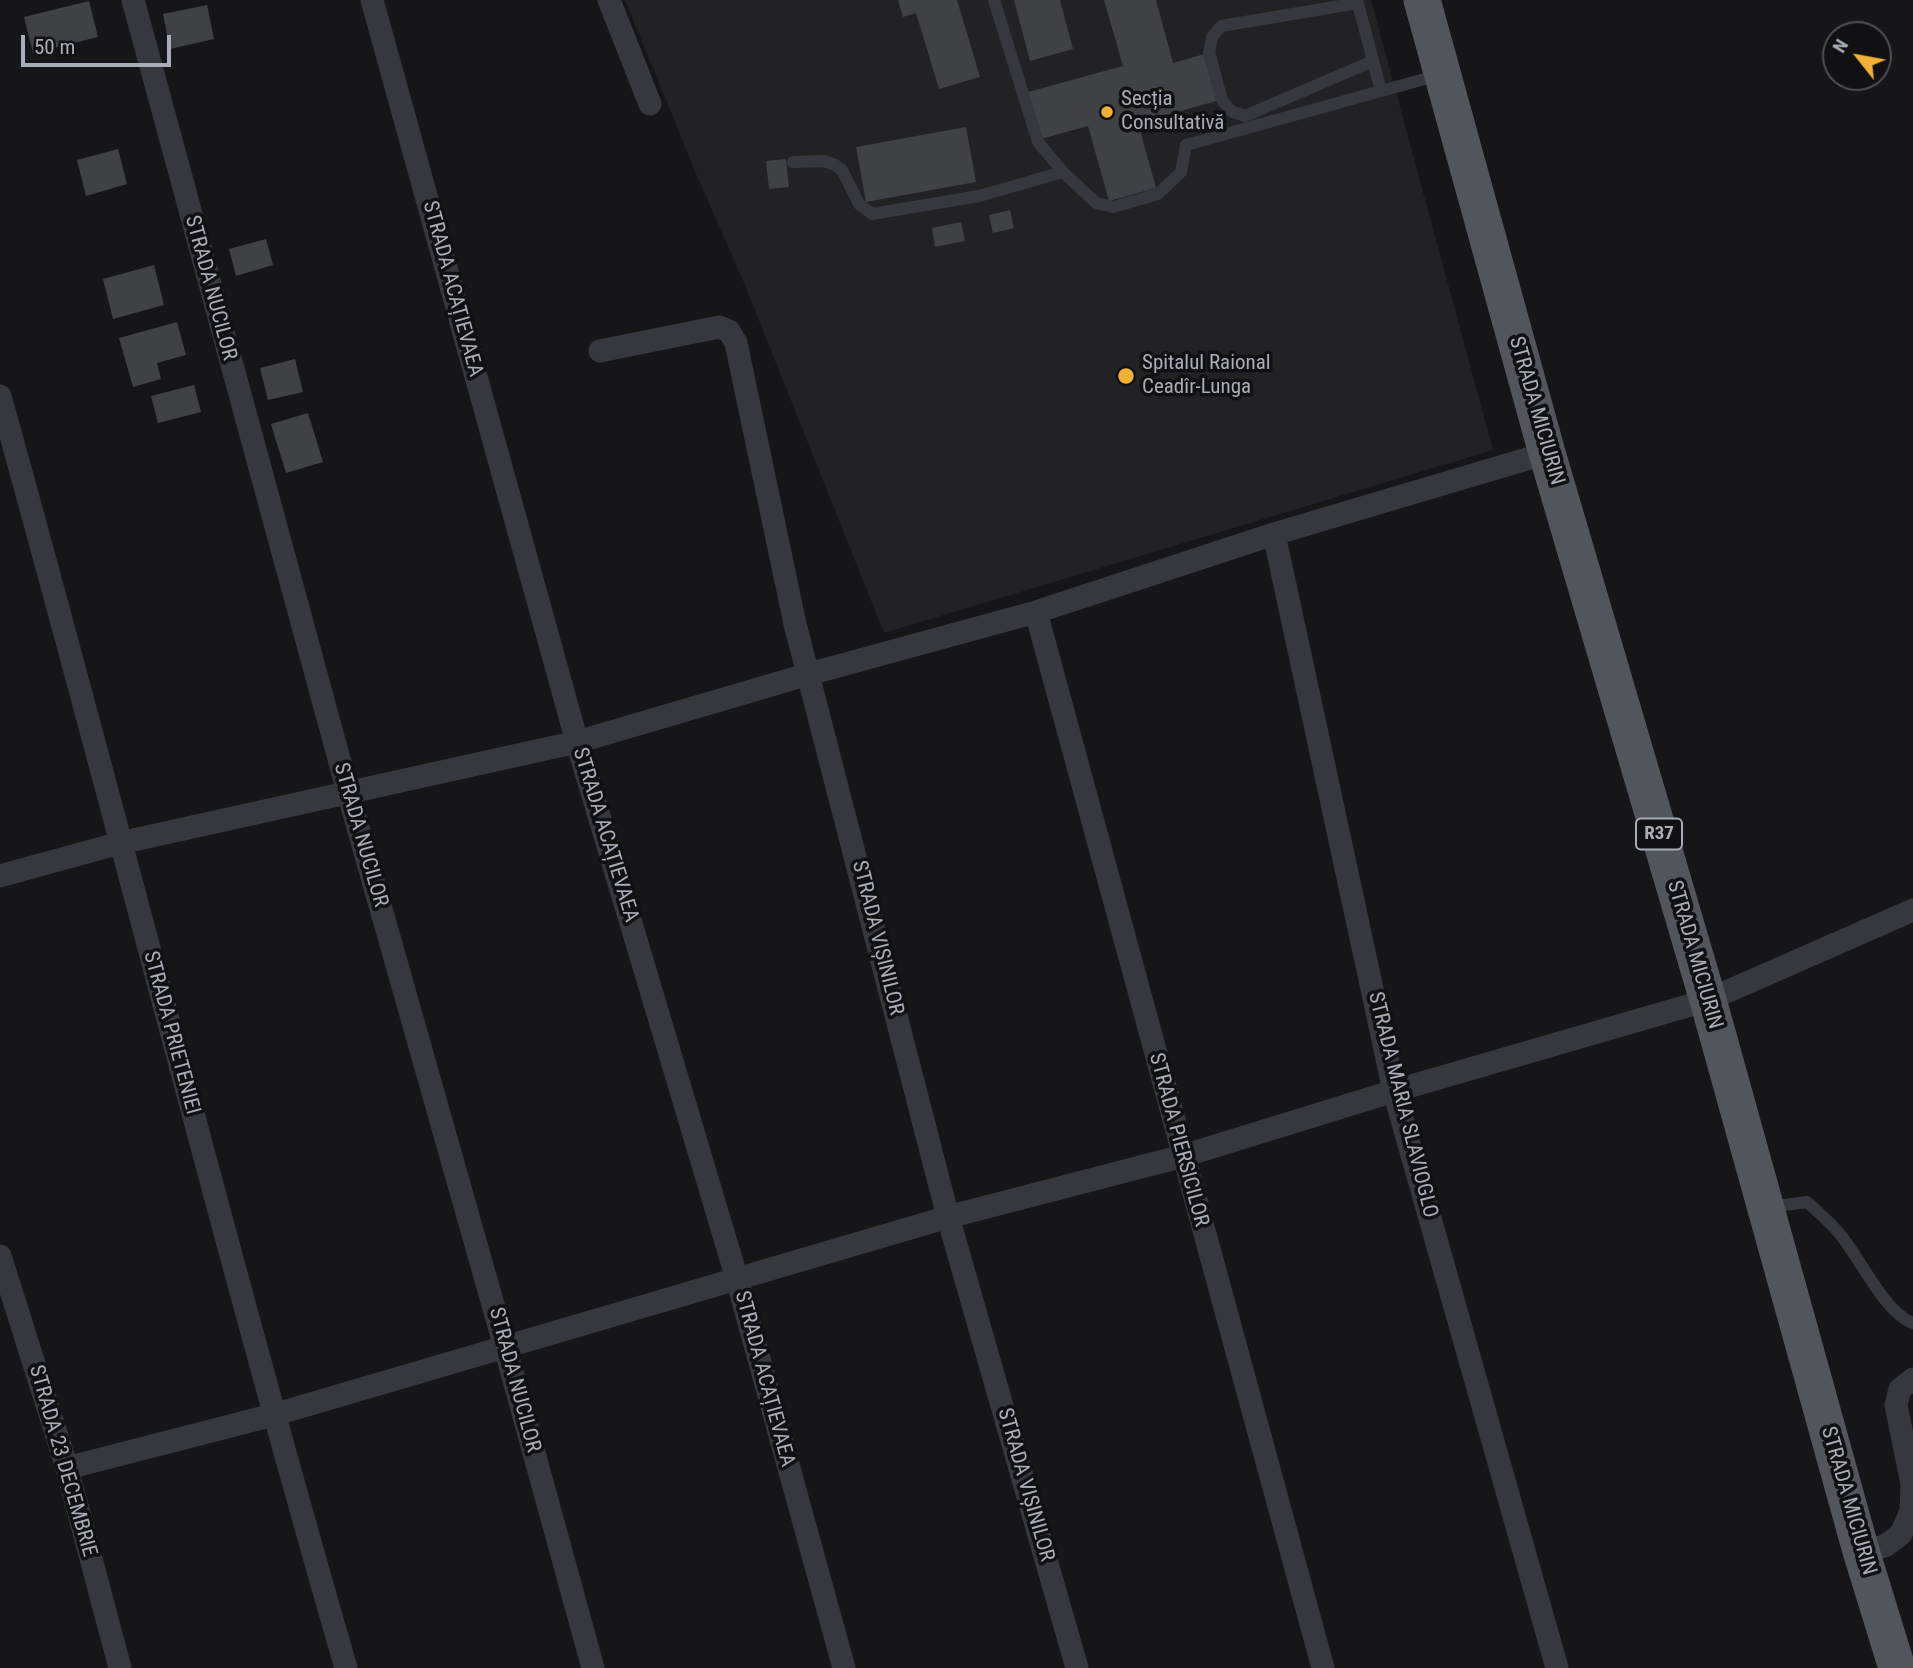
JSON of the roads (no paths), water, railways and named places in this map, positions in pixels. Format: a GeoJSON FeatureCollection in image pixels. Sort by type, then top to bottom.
{"type":"FeatureCollection","features":[{"type":"Feature","properties":{"kind":"main road","name":"STRADA MICIURIN"},"geometry":{"type":"LineString","coordinates":[[1422,0],[1547,453],[1707,1000],[1861,1550],[1897,1668]]}},
{"type":"Feature","properties":{"kind":"street","name":"STRADA NUCILOR"},"geometry":{"type":"LineString","coordinates":[[133,0],[348,792],[593,1668]]}},
{"type":"Feature","properties":{"kind":"street","name":"STRADA ACAȚIEVAEA"},"geometry":{"type":"LineString","coordinates":[[372,0],[577,742],[737,1279],[844,1668]]}},
{"type":"Feature","properties":{"kind":"street"},"geometry":{"type":"LineString","coordinates":[[609,0],[650,104]]}},
{"type":"Feature","properties":{"kind":"street","name":"STRADA VIȘINILOR"},"geometry":{"type":"LineString","coordinates":[[600,351],[719,327],[729,331],[736,343],[793,612],[948,1217],[1077,1668]]}},
{"type":"Feature","properties":{"kind":"street","name":"STRADA PRIETENIEI"},"geometry":{"type":"LineString","coordinates":[[0,396],[273,1415],[346,1668]]}},
{"type":"Feature","properties":{"kind":"street"},"geometry":{"type":"LineString","coordinates":[[0,876],[120,842],[577,742],[1035,612],[1274,534],[1547,453]]}},
{"type":"Feature","properties":{"kind":"street","name":"STRADA MARIA SLAVIOGLO"},"geometry":{"type":"LineString","coordinates":[[1274,534],[1394,1091],[1557,1668]]}},
{"type":"Feature","properties":{"kind":"street","name":"STRADA PIERSICILOR"},"geometry":{"type":"LineString","coordinates":[[1035,612],[1323,1668]]}},
{"type":"Feature","properties":{"kind":"street"},"geometry":{"type":"LineString","coordinates":[[67,1468],[273,1415],[948,1217],[1182,1156],[1707,1000],[1913,910]]}},
{"type":"Feature","properties":{"kind":"street","name":"STRADA 23 DECEMBRIE"},"geometry":{"type":"LineString","coordinates":[[0,1256],[67,1468],[120,1668]]}},
{"type":"Feature","properties":{"kind":"street"},"geometry":{"type":"LineString","coordinates":[[1861,1550],[1885,1546],[1901,1534],[1911,1511],[1912,1484],[1896,1405],[1900,1389],[1913,1379]]}},
{"type":"Feature","properties":{"kind":"lane"},"geometry":{"type":"LineString","coordinates":[[994,0],[1038,142],[1063,172],[1096,203],[1113,207],[1158,194],[1181,172],[1186,145],[1442,74]]}},
{"type":"Feature","properties":{"kind":"lane"},"geometry":{"type":"LineString","coordinates":[[1373,61],[1245,116],[1231,111],[1222,100],[1209,53],[1212,37],[1221,26],[1357,1],[1373,61],[1381,91]]}},
{"type":"Feature","properties":{"kind":"lane"},"geometry":{"type":"LineString","coordinates":[[793,162],[824,161],[835,165],[842,170],[859,204],[872,214],[979,196],[1063,172]]}},
{"type":"Feature","properties":{"kind":"lane"},"geometry":{"type":"LineString","coordinates":[[1765,1207],[1807,1202],[1840,1234],[1867,1275],[1903,1320],[1913,1323]]}},
{"type":"Feature","properties":{"kind":"place","name":"Secția Consultativă"},"geometry":{"type":"Point","coordinates":[1107,112]}},
{"type":"Feature","properties":{"kind":"place","name":"Spitalul Raional Ceadîr-Lunga"},"geometry":{"type":"Point","coordinates":[1126,376]}}]}
